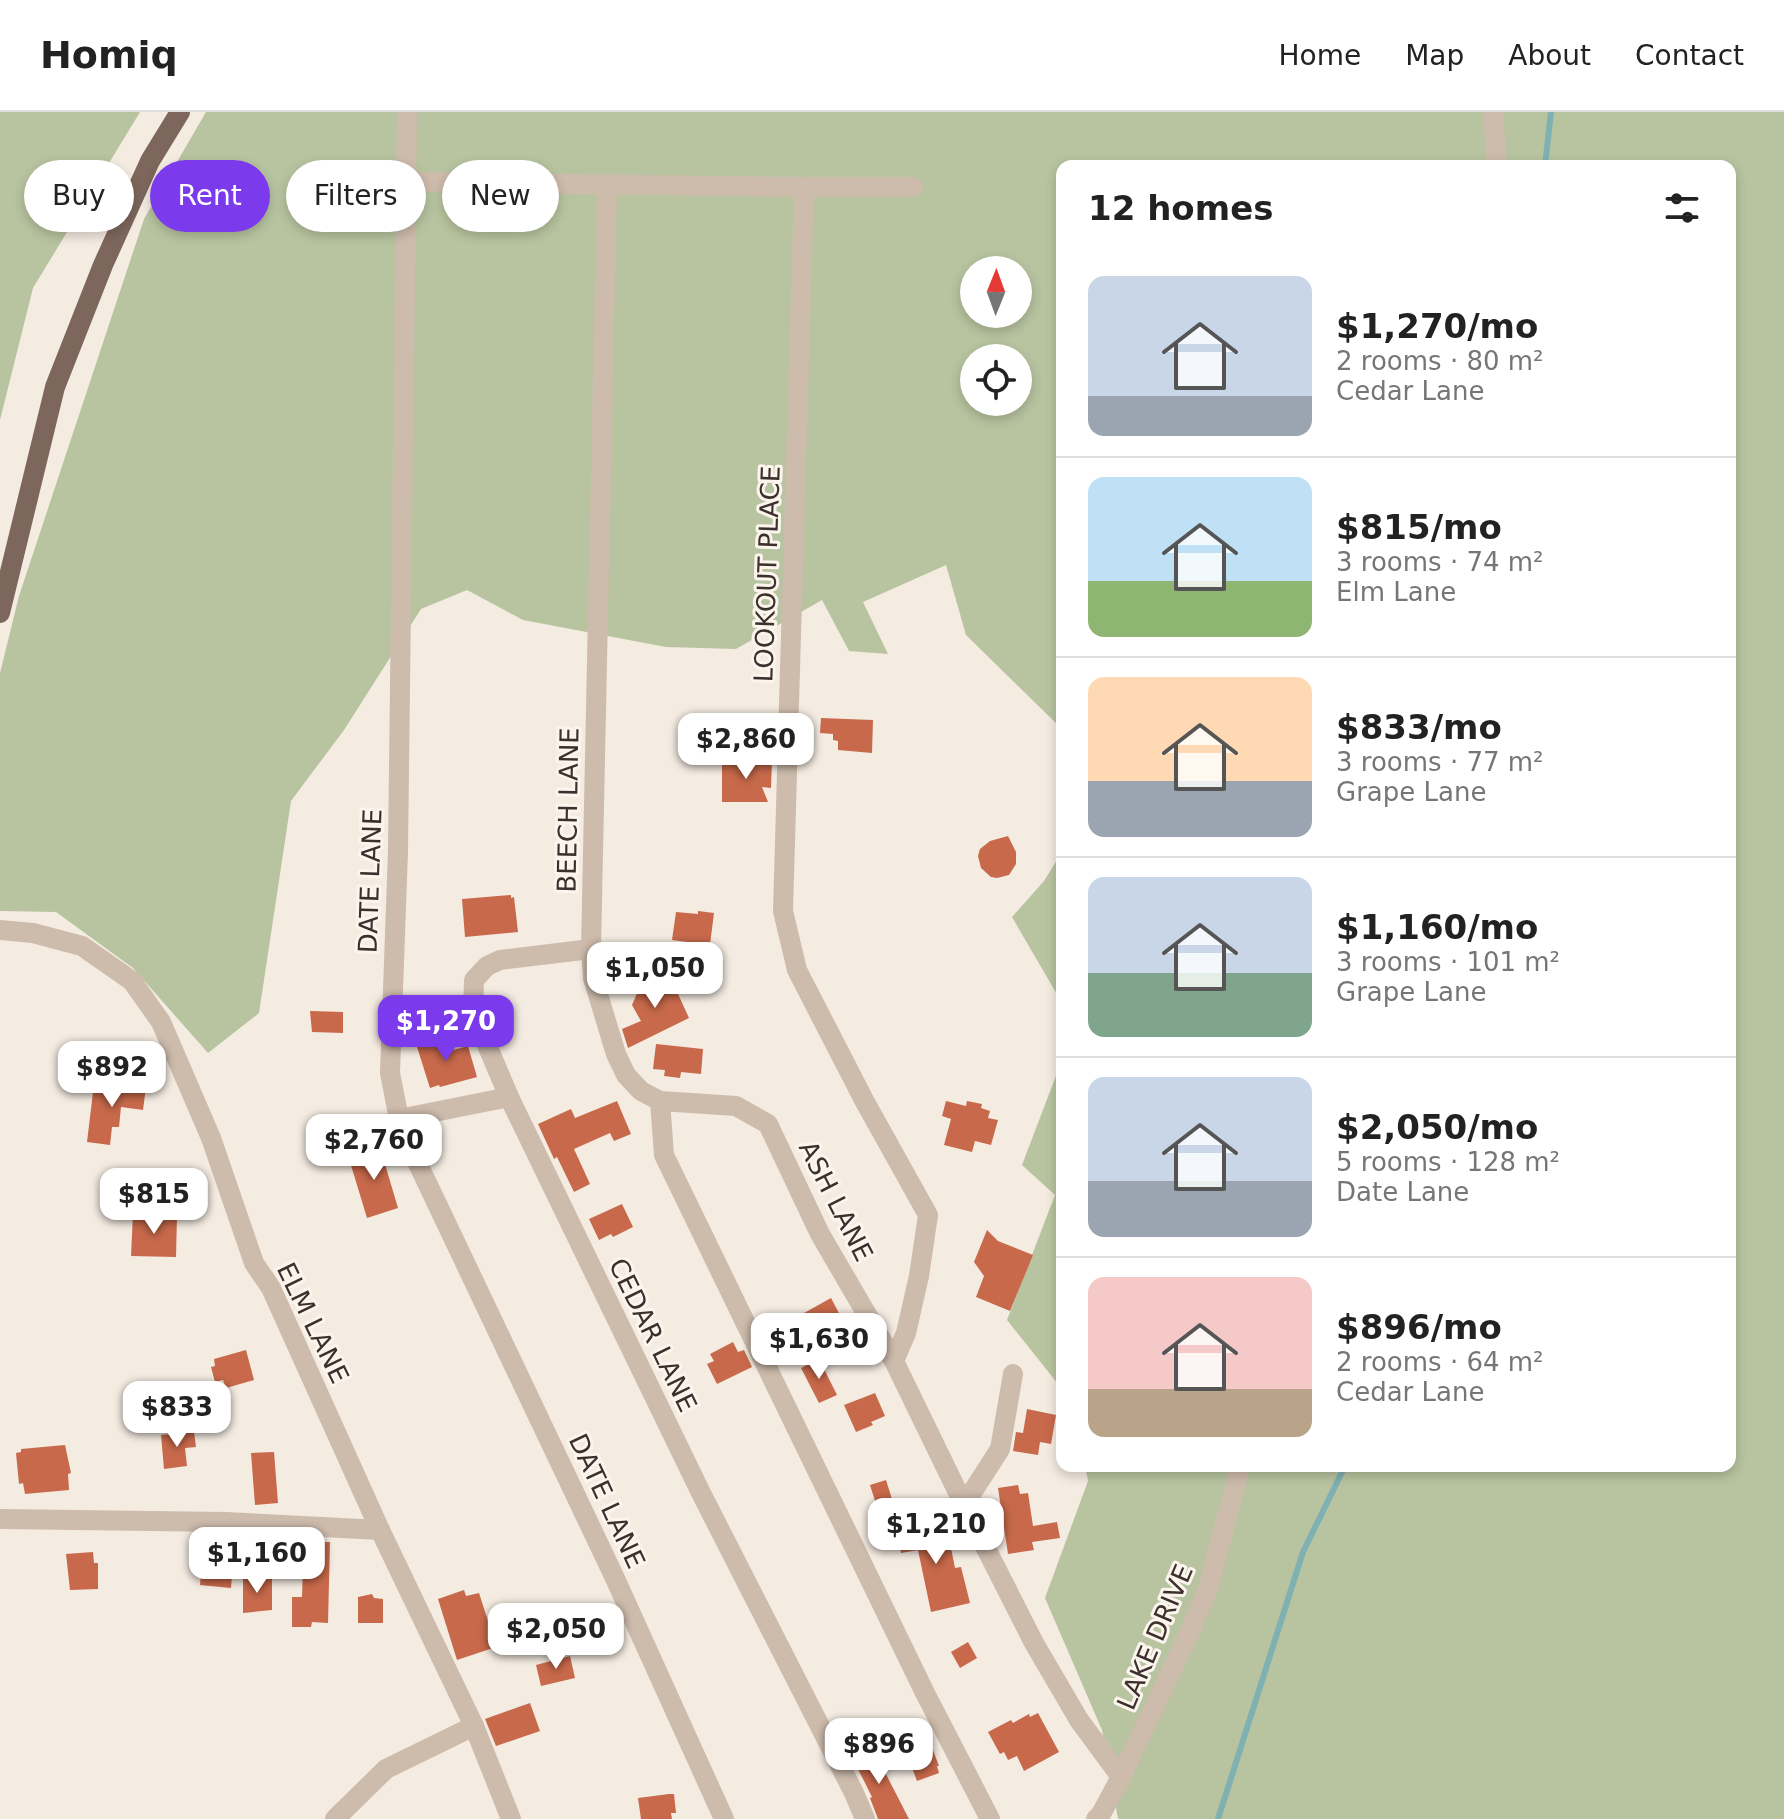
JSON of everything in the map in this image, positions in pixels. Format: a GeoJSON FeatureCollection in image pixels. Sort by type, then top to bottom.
{"type":"FeatureCollection","features":[{"type":"Feature","properties":{"kind":"main road"},"geometry":{"type":"LineString","coordinates":[[0,613],[55,387],[103,265],[144,174],[180,112]]}},
{"type":"Feature","properties":{"kind":"street","name":"DATE LANE"},"geometry":{"type":"LineString","coordinates":[[406,160],[407,112]]}},
{"type":"Feature","properties":{"kind":"street"},"geometry":{"type":"LineString","coordinates":[[1493,112],[1497,160]]}},
{"type":"Feature","properties":{"kind":"street"},"geometry":{"type":"LineString","coordinates":[[426,182],[913,187]]}},
{"type":"Feature","properties":{"kind":"street","name":"BEECH LANE"},"geometry":{"type":"LineString","coordinates":[[607,184],[591,949],[593,978],[616,1054],[626,1075],[641,1091],[660,1101]]}},
{"type":"Feature","properties":{"kind":"street","name":"LOOKOUT PLACE"},"geometry":{"type":"LineString","coordinates":[[804,187],[783,911],[797,970],[928,1215],[906,1333],[894,1361]]}},
{"type":"Feature","properties":{"kind":"street","name":"DATE LANE"},"geometry":{"type":"LineString","coordinates":[[404,232],[398,851],[390,1073],[399,1119],[613,1574],[724,1819]]}},
{"type":"Feature","properties":{"kind":"street","name":"ELM LANE"},"geometry":{"type":"LineString","coordinates":[[0,930],[33,933],[82,946],[132,981],[161,1022],[211,1138],[254,1263],[271,1288],[380,1530],[474,1726],[511,1819]]}},
{"type":"Feature","properties":{"kind":"street","name":"CEDAR LANE"},"geometry":{"type":"LineString","coordinates":[[591,949],[500,960],[487,966],[474,980],[473,1012],[509,1097],[701,1493],[865,1819]]}},
{"type":"Feature","properties":{"kind":"street"},"geometry":{"type":"LineString","coordinates":[[399,1119],[509,1097]]}},
{"type":"Feature","properties":{"kind":"street"},"geometry":{"type":"LineString","coordinates":[[660,1101],[664,1155],[925,1693],[990,1819]]}},
{"type":"Feature","properties":{"kind":"street","name":"ASH LANE"},"geometry":{"type":"LineString","coordinates":[[660,1101],[736,1106],[768,1124],[820,1234],[894,1361],[1034,1643],[1079,1720],[1121,1777]]}},
{"type":"Feature","properties":{"kind":"street"},"geometry":{"type":"LineString","coordinates":[[964,1505],[1000,1449],[1013,1374]]}},
{"type":"Feature","properties":{"kind":"street","name":"LAKE DRIVE"},"geometry":{"type":"LineString","coordinates":[[1096,1819],[1121,1777],[1209,1586],[1238,1472]]}},
{"type":"Feature","properties":{"kind":"street"},"geometry":{"type":"LineString","coordinates":[[0,1519],[226,1522],[380,1530]]}},
{"type":"Feature","properties":{"kind":"street"},"geometry":{"type":"LineString","coordinates":[[335,1819],[386,1769],[474,1726]]}},
{"type":"Feature","properties":{"kind":"green space"},"geometry":{"type":"Polygon","coordinates":[[[0,112],[140,112],[111,160],[24,160],[24,232],[67,232],[33,288],[0,420],[0,112]]]}},
{"type":"Feature","properties":{"kind":"green space"},"geometry":{"type":"Polygon","coordinates":[[[206,112],[1784,112],[1784,1819],[1118,1819],[1102,1730],[1045,1598],[1088,1481],[1086,1472],[1736,1472],[1736,160],[1056,160],[1056,723],[966,635],[946,565],[863,602],[888,654],[849,651],[822,600],[736,649],[666,647],[523,620],[467,590],[421,609],[344,730],[291,801],[259,1013],[208,1053],[133,968],[56,912],[0,911],[0,673],[19,596],[150,209],[150,232],[270,232],[270,160],[178,160],[206,112]]]}},
{"type":"Feature","properties":{"kind":"green space"},"geometry":{"type":"Polygon","coordinates":[[[1056,862],[1056,993],[1012,917],[1044,881],[1056,862]]]}},
{"type":"Feature","properties":{"kind":"green space"},"geometry":{"type":"Polygon","coordinates":[[[1056,1076],[1056,1381],[1007,1320],[1055,1195],[1022,1165],[1056,1076]]]}},
{"type":"Feature","properties":{"kind":"building"},"geometry":{"type":"Polygon","coordinates":[[[821,718],[873,720],[872,753],[838,750],[838,741],[833,740],[833,734],[820,733],[821,718]]]}},
{"type":"Feature","properties":{"kind":"building"},"geometry":{"type":"Polygon","coordinates":[[[772,760],[771,788],[762,787],[768,802],[722,802],[722,762],[772,760]]]}},
{"type":"Feature","properties":{"kind":"building"},"geometry":{"type":"Polygon","coordinates":[[[1008,836],[1016,852],[1016,864],[1009,875],[991,877],[981,868],[980,849],[990,841],[1008,836]]]}},
{"type":"Feature","properties":{"kind":"building"},"geometry":{"type":"Polygon","coordinates":[[[511,895],[511,898],[514,897],[518,932],[465,937],[462,899],[511,895]]]}},
{"type":"Feature","properties":{"kind":"building"},"geometry":{"type":"Polygon","coordinates":[[[698,911],[714,913],[708,960],[694,959],[695,943],[672,940],[676,912],[698,914],[698,911]]]}},
{"type":"Feature","properties":{"kind":"building"},"geometry":{"type":"Polygon","coordinates":[[[668,972],[689,1018],[628,1048],[622,1029],[641,1021],[632,1005],[638,991],[668,972]]]}},
{"type":"Feature","properties":{"kind":"building"},"geometry":{"type":"Polygon","coordinates":[[[310,1011],[343,1012],[343,1033],[312,1032],[310,1011]]]}},
{"type":"Feature","properties":{"kind":"building"},"geometry":{"type":"Polygon","coordinates":[[[445,1036],[450,1051],[468,1046],[477,1077],[430,1088],[417,1047],[445,1036]]]}},
{"type":"Feature","properties":{"kind":"building"},"geometry":{"type":"Polygon","coordinates":[[[656,1044],[703,1049],[701,1074],[681,1072],[680,1078],[664,1076],[665,1070],[653,1069],[656,1044]]]}},
{"type":"Feature","properties":{"kind":"building"},"geometry":{"type":"Polygon","coordinates":[[[113,1083],[146,1087],[143,1110],[121,1107],[119,1127],[112,1127],[110,1145],[87,1142],[94,1084],[113,1086],[113,1083]]]}},
{"type":"Feature","properties":{"kind":"building"},"geometry":{"type":"Polygon","coordinates":[[[617,1101],[631,1134],[614,1141],[610,1133],[574,1149],[590,1184],[574,1192],[538,1124],[571,1109],[575,1118],[617,1101]]]}},
{"type":"Feature","properties":{"kind":"building"},"geometry":{"type":"Polygon","coordinates":[[[946,1101],[966,1106],[967,1101],[982,1104],[981,1108],[990,1111],[988,1118],[998,1120],[991,1145],[975,1141],[972,1152],[944,1145],[951,1119],[942,1116],[946,1101]]]}},
{"type":"Feature","properties":{"kind":"building"},"geometry":{"type":"Polygon","coordinates":[[[379,1144],[398,1208],[367,1218],[350,1162],[361,1159],[358,1150],[379,1144]]]}},
{"type":"Feature","properties":{"kind":"building"},"geometry":{"type":"Polygon","coordinates":[[[622,1204],[633,1227],[599,1240],[589,1219],[622,1204]]]}},
{"type":"Feature","properties":{"kind":"building"},"geometry":{"type":"Polygon","coordinates":[[[133,1214],[177,1216],[176,1257],[131,1256],[133,1214]]]}},
{"type":"Feature","properties":{"kind":"building"},"geometry":{"type":"Polygon","coordinates":[[[987,1230],[998,1241],[1033,1255],[1010,1311],[976,1297],[984,1276],[974,1262],[987,1230]]]}},
{"type":"Feature","properties":{"kind":"building"},"geometry":{"type":"Polygon","coordinates":[[[831,1298],[851,1336],[817,1353],[804,1327],[810,1323],[804,1313],[831,1298]]]}},
{"type":"Feature","properties":{"kind":"building"},"geometry":{"type":"Polygon","coordinates":[[[733,1342],[738,1352],[744,1350],[752,1367],[717,1384],[707,1364],[714,1361],[710,1354],[733,1342]]]}},
{"type":"Feature","properties":{"kind":"building"},"geometry":{"type":"Polygon","coordinates":[[[246,1350],[254,1380],[226,1388],[223,1380],[215,1382],[211,1367],[215,1366],[214,1359],[246,1350]]]}},
{"type":"Feature","properties":{"kind":"building"},"geometry":{"type":"Polygon","coordinates":[[[819,1359],[837,1395],[819,1403],[801,1368],[819,1359]]]}},
{"type":"Feature","properties":{"kind":"building"},"geometry":{"type":"Polygon","coordinates":[[[875,1393],[885,1416],[856,1432],[844,1405],[875,1393]]]}},
{"type":"Feature","properties":{"kind":"building"},"geometry":{"type":"Polygon","coordinates":[[[1027,1409],[1056,1415],[1051,1444],[1040,1442],[1038,1455],[1013,1451],[1016,1432],[1023,1433],[1027,1409]]]}},
{"type":"Feature","properties":{"kind":"building"},"geometry":{"type":"Polygon","coordinates":[[[194,1432],[196,1447],[185,1448],[187,1466],[164,1469],[161,1435],[194,1432]]]}},
{"type":"Feature","properties":{"kind":"building"},"geometry":{"type":"Polygon","coordinates":[[[65,1445],[71,1473],[68,1474],[69,1490],[25,1494],[23,1483],[19,1484],[16,1453],[21,1449],[65,1445]]]}},
{"type":"Feature","properties":{"kind":"building"},"geometry":{"type":"Polygon","coordinates":[[[274,1452],[278,1503],[255,1505],[251,1453],[274,1452]]]}},
{"type":"Feature","properties":{"kind":"building"},"geometry":{"type":"Polygon","coordinates":[[[886,1480],[892,1499],[876,1504],[870,1485],[886,1480]]]}},
{"type":"Feature","properties":{"kind":"building"},"geometry":{"type":"Polygon","coordinates":[[[1018,1485],[1020,1494],[1028,1493],[1033,1526],[1057,1522],[1060,1538],[1032,1542],[1034,1550],[1008,1554],[998,1488],[1018,1485]]]}},
{"type":"Feature","properties":{"kind":"building"},"geometry":{"type":"Polygon","coordinates":[[[939,1523],[941,1534],[948,1533],[955,1568],[961,1567],[970,1603],[931,1612],[918,1550],[901,1553],[897,1531],[939,1523]]]}},
{"type":"Feature","properties":{"kind":"building"},"geometry":{"type":"Polygon","coordinates":[[[311,1542],[330,1542],[328,1623],[312,1622],[311,1627],[292,1627],[292,1597],[302,1597],[303,1566],[297,1566],[297,1549],[311,1549],[311,1542]]]}},
{"type":"Feature","properties":{"kind":"building"},"geometry":{"type":"Polygon","coordinates":[[[203,1547],[234,1550],[231,1588],[200,1585],[203,1547]]]}},
{"type":"Feature","properties":{"kind":"building"},"geometry":{"type":"Polygon","coordinates":[[[93,1552],[94,1563],[98,1563],[98,1589],[70,1590],[66,1554],[93,1552]]]}},
{"type":"Feature","properties":{"kind":"building"},"geometry":{"type":"Polygon","coordinates":[[[243,1578],[272,1578],[272,1610],[243,1613],[243,1578]]]}},
{"type":"Feature","properties":{"kind":"building"},"geometry":{"type":"Polygon","coordinates":[[[464,1590],[466,1596],[479,1593],[488,1621],[496,1618],[505,1644],[457,1660],[438,1599],[464,1590]]]}},
{"type":"Feature","properties":{"kind":"building"},"geometry":{"type":"Polygon","coordinates":[[[372,1594],[374,1598],[383,1599],[383,1623],[358,1623],[358,1597],[372,1594]]]}},
{"type":"Feature","properties":{"kind":"building"},"geometry":{"type":"Polygon","coordinates":[[[968,1642],[977,1658],[960,1668],[951,1652],[968,1642]]]}},
{"type":"Feature","properties":{"kind":"building"},"geometry":{"type":"Polygon","coordinates":[[[570,1656],[575,1678],[541,1686],[536,1665],[570,1656]]]}},
{"type":"Feature","properties":{"kind":"building"},"geometry":{"type":"Polygon","coordinates":[[[530,1703],[540,1731],[496,1746],[485,1719],[530,1703]]]}},
{"type":"Feature","properties":{"kind":"building"},"geometry":{"type":"Polygon","coordinates":[[[1038,1713],[1059,1752],[1024,1771],[1017,1756],[1008,1760],[1004,1752],[1000,1754],[988,1732],[1011,1720],[1013,1723],[1029,1714],[1030,1717],[1038,1713]]]}},
{"type":"Feature","properties":{"kind":"building"},"geometry":{"type":"Polygon","coordinates":[[[926,1732],[939,1773],[917,1781],[902,1741],[926,1732]]]}},
{"type":"Feature","properties":{"kind":"building"},"geometry":{"type":"Polygon","coordinates":[[[871,1745],[909,1819],[878,1819],[872,1797],[851,1755],[871,1745]]]}},
{"type":"Feature","properties":{"kind":"building"},"geometry":{"type":"Polygon","coordinates":[[[674,1794],[676,1813],[671,1813],[672,1819],[641,1819],[638,1798],[674,1794]]]}},
{"type":"Feature","properties":{"kind":"waterway"},"geometry":{"type":"LineString","coordinates":[[1546,160],[1551,112]]}},
{"type":"Feature","properties":{"kind":"waterway"},"geometry":{"type":"LineString","coordinates":[[1218,1819],[1303,1552],[1342,1472]]}}]}
